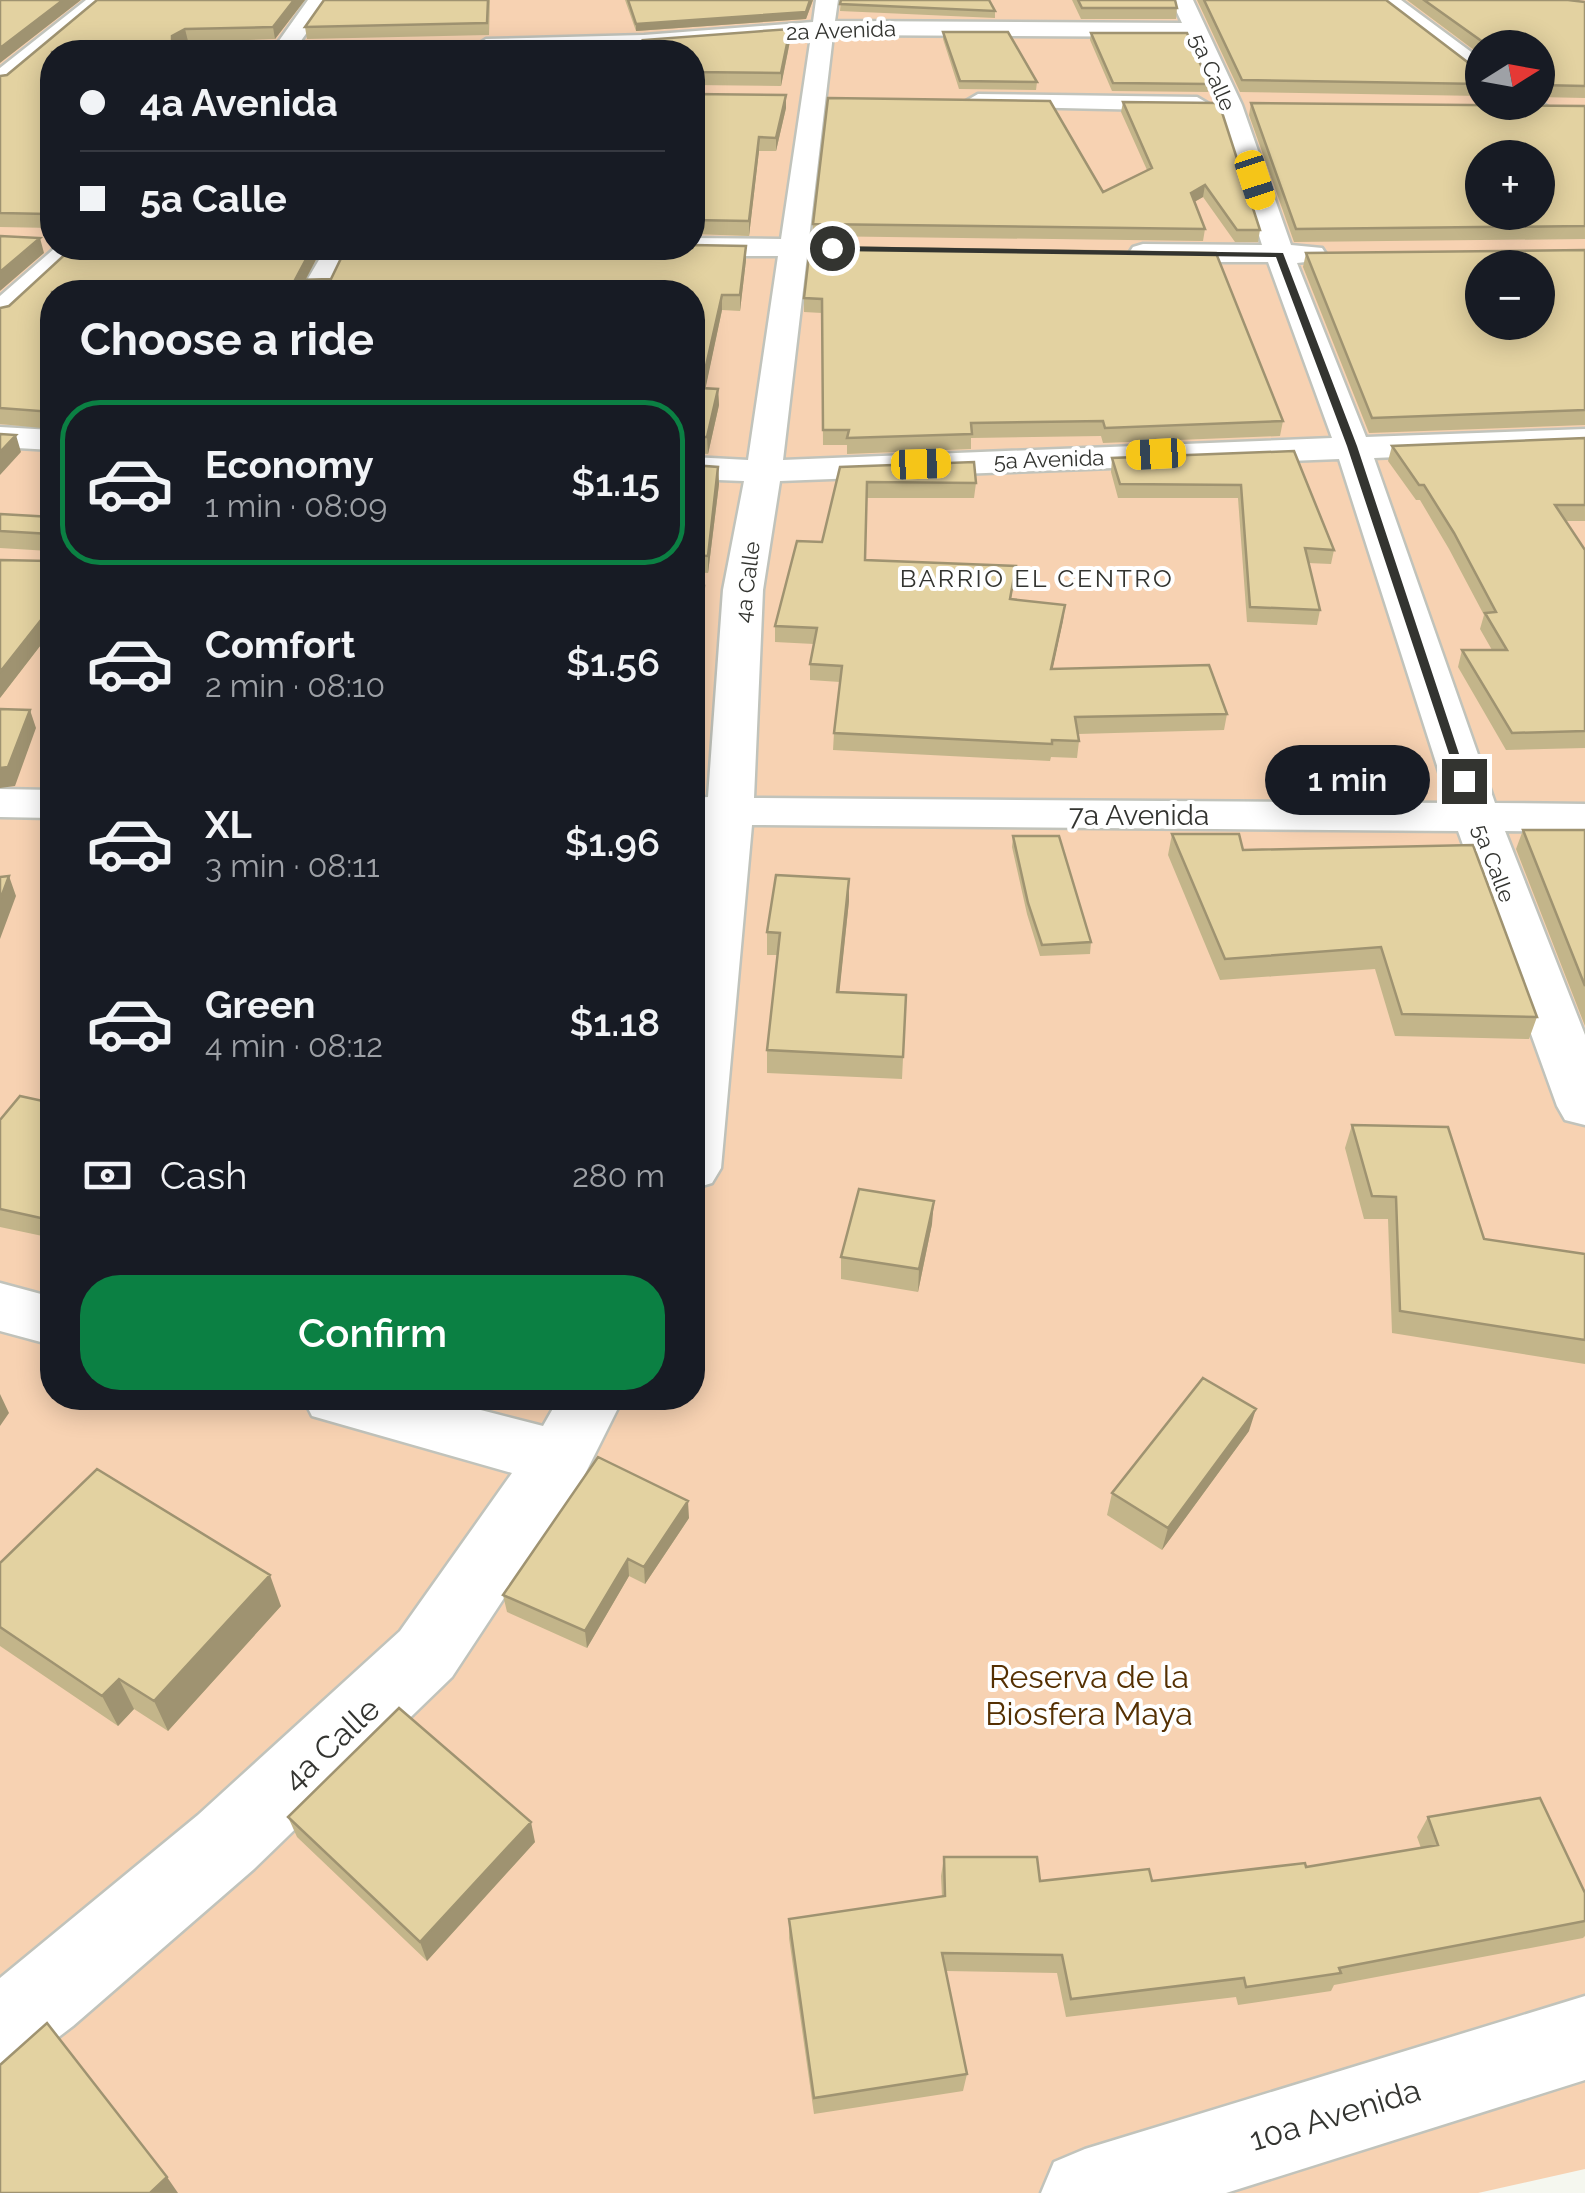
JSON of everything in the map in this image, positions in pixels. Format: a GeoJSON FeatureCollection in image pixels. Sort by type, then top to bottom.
{"type":"FeatureCollection","features":[{"type":"Feature","properties":{"kind":"street"},"geometry":{"type":"LineString","coordinates":[[58,40],[99,0]]}},
{"type":"Feature","properties":{"kind":"street"},"geometry":{"type":"LineString","coordinates":[[291,40],[319,0]]}},
{"type":"Feature","properties":{"kind":"street","name":"5a Calle"},"geometry":{"type":"LineString","coordinates":[[1182,0],[1194,30],[1239,105],[1280,255],[1352,446],[1477,818],[1585,1106]]}},
{"type":"Feature","properties":{"kind":"street"},"geometry":{"type":"LineString","coordinates":[[1387,0],[1465,58]]}},
{"type":"Feature","properties":{"kind":"street","name":"2a Avenida"},"geometry":{"type":"LineString","coordinates":[[657,40],[827,14],[1194,30]]}},
{"type":"Feature","properties":{"kind":"street","name":"4a Calle"},"geometry":{"type":"LineString","coordinates":[[705,924],[726,590],[764,471],[795,248],[826,98],[827,14]]}},
{"type":"Feature","properties":{"kind":"street"},"geometry":{"type":"LineString","coordinates":[[0,56],[40,55]]}},
{"type":"Feature","properties":{"kind":"street"},"geometry":{"type":"LineString","coordinates":[[0,80],[40,57]]}},
{"type":"Feature","properties":{"kind":"street"},"geometry":{"type":"LineString","coordinates":[[781,97],[826,98]]}},
{"type":"Feature","properties":{"kind":"street"},"geometry":{"type":"LineString","coordinates":[[954,100],[1239,105]]}},
{"type":"Feature","properties":{"kind":"street"},"geometry":{"type":"LineString","coordinates":[[1555,106],[1567,107]]}},
{"type":"Feature","properties":{"kind":"street"},"geometry":{"type":"LineString","coordinates":[[1549,120],[1585,145]]}},
{"type":"Feature","properties":{"kind":"street"},"geometry":{"type":"LineString","coordinates":[[705,247],[853,248]]}},
{"type":"Feature","properties":{"kind":"street"},"geometry":{"type":"LineString","coordinates":[[1105,252],[1337,254]]}},
{"type":"Feature","properties":{"kind":"street"},"geometry":{"type":"LineString","coordinates":[[0,312],[58,260]]}},
{"type":"Feature","properties":{"kind":"street"},"geometry":{"type":"LineString","coordinates":[[0,436],[40,439]]}},
{"type":"Feature","properties":{"kind":"street","name":"5a Avenida"},"geometry":{"type":"LineString","coordinates":[[705,469],[764,471],[1585,438]]}},
{"type":"Feature","properties":{"kind":"street"},"geometry":{"type":"LineString","coordinates":[[0,803],[40,804]]}},
{"type":"Feature","properties":{"kind":"street","name":"7a Avenida"},"geometry":{"type":"LineString","coordinates":[[711,812],[1585,818]]}},
{"type":"Feature","properties":{"kind":"street"},"geometry":{"type":"LineString","coordinates":[[0,1307],[40,1318]]}},
{"type":"Feature","properties":{"kind":"street"},"geometry":{"type":"LineString","coordinates":[[432,1410],[576,1428]]}},
{"type":"Feature","properties":{"kind":"street","name":"4a Calle"},"geometry":{"type":"LineString","coordinates":[[0,2028],[44,1997],[226,1842],[426,1654],[576,1428]]}},
{"type":"Feature","properties":{"kind":"street","name":"10a Avenida"},"geometry":{"type":"LineString","coordinates":[[1085,2193],[1585,2038]]}},
{"type":"Feature","properties":{"kind":"green space","name":"Reserva de la Biosfera Maya"},"geometry":{"type":"Polygon","coordinates":[[[0,0],[1585,0],[1585,2169],[1478,2193],[0,2193],[0,0]]]}},
{"type":"Feature","properties":{"kind":"building"},"geometry":{"type":"Polygon","coordinates":[[[0,0],[63,0],[0,48],[0,0]]]}},
{"type":"Feature","properties":{"kind":"building"},"geometry":{"type":"Polygon","coordinates":[[[97,0],[294,0],[273,27],[185,29],[172,36],[172,40],[49,40],[97,0]]]}},
{"type":"Feature","properties":{"kind":"building"},"geometry":{"type":"Polygon","coordinates":[[[324,0],[488,0],[487,23],[305,27],[324,0]]]}},
{"type":"Feature","properties":{"kind":"building"},"geometry":{"type":"Polygon","coordinates":[[[628,0],[810,0],[806,12],[636,24],[628,0]]]}},
{"type":"Feature","properties":{"kind":"building"},"geometry":{"type":"Polygon","coordinates":[[[841,0],[989,0],[995,11],[840,4],[841,0]]]}},
{"type":"Feature","properties":{"kind":"building"},"geometry":{"type":"Polygon","coordinates":[[[1078,0],[1175,0],[1177,8],[1082,8],[1078,0]]]}},
{"type":"Feature","properties":{"kind":"building"},"geometry":{"type":"Polygon","coordinates":[[[1204,0],[1386,0],[1465,60],[1465,84],[1242,80],[1204,0]]]}},
{"type":"Feature","properties":{"kind":"building"},"geometry":{"type":"Polygon","coordinates":[[[1424,0],[1585,2],[1585,86],[1555,85],[1555,30],[1466,30],[1424,0]]]}},
{"type":"Feature","properties":{"kind":"building"},"geometry":{"type":"Polygon","coordinates":[[[790,29],[781,73],[705,72],[705,40],[643,40],[790,29]]]}},
{"type":"Feature","properties":{"kind":"building"},"geometry":{"type":"Polygon","coordinates":[[[943,32],[1008,32],[1037,82],[960,81],[943,32]]]}},
{"type":"Feature","properties":{"kind":"building"},"geometry":{"type":"Polygon","coordinates":[[[1091,33],[1187,33],[1209,84],[1113,83],[1091,33]]]}},
{"type":"Feature","properties":{"kind":"building"},"geometry":{"type":"Polygon","coordinates":[[[40,48],[40,214],[0,213],[0,76],[7,75],[40,48]]]}},
{"type":"Feature","properties":{"kind":"building"},"geometry":{"type":"Polygon","coordinates":[[[705,94],[786,95],[776,138],[759,137],[749,221],[705,220],[705,94]]]}},
{"type":"Feature","properties":{"kind":"building"},"geometry":{"type":"Polygon","coordinates":[[[828,98],[1050,101],[1103,192],[1152,168],[1123,102],[1219,103],[1260,230],[1237,230],[1205,185],[1191,193],[1205,229],[813,224],[828,98]]]}},
{"type":"Feature","properties":{"kind":"building"},"geometry":{"type":"Polygon","coordinates":[[[1251,103],[1465,105],[1465,120],[1555,120],[1555,106],[1585,106],[1585,226],[1555,226],[1555,140],[1465,140],[1465,227],[1296,229],[1251,103]]]}},
{"type":"Feature","properties":{"kind":"building"},"geometry":{"type":"Polygon","coordinates":[[[0,236],[40,238],[0,272],[0,236]]]}},
{"type":"Feature","properties":{"kind":"building"},"geometry":{"type":"Polygon","coordinates":[[[705,245],[746,246],[740,295],[722,295],[705,370],[705,280],[295,280],[331,279],[340,260],[705,260],[705,245]]]}},
{"type":"Feature","properties":{"kind":"building"},"geometry":{"type":"Polygon","coordinates":[[[810,247],[1216,253],[1283,421],[1105,428],[1103,421],[971,423],[972,434],[847,438],[849,430],[823,430],[822,299],[804,298],[810,247]]]}},
{"type":"Feature","properties":{"kind":"building"},"geometry":{"type":"Polygon","coordinates":[[[1555,250],[1585,250],[1585,410],[1372,418],[1306,253],[1465,251],[1465,340],[1555,340],[1555,250]]]}},
{"type":"Feature","properties":{"kind":"building"},"geometry":{"type":"Polygon","coordinates":[[[59,260],[306,260],[295,280],[40,280],[40,411],[0,408],[0,308],[9,306],[59,260]]]}},
{"type":"Feature","properties":{"kind":"building"},"geometry":{"type":"Polygon","coordinates":[[[705,388],[718,389],[707,437],[705,388]]]}},
{"type":"Feature","properties":{"kind":"building"},"geometry":{"type":"Polygon","coordinates":[[[0,434],[16,435],[0,452],[0,434]]]}},
{"type":"Feature","properties":{"kind":"building"},"geometry":{"type":"Polygon","coordinates":[[[1585,438],[1585,505],[1555,505],[1585,550],[1585,731],[1512,733],[1462,650],[1507,650],[1485,613],[1496,612],[1424,485],[1419,485],[1392,446],[1585,438]]]}},
{"type":"Feature","properties":{"kind":"building"},"geometry":{"type":"Polygon","coordinates":[[[1294,451],[1334,550],[1305,548],[1320,610],[1250,607],[1241,485],[1120,484],[1112,458],[1294,451]]]}},
{"type":"Feature","properties":{"kind":"building"},"geometry":{"type":"Polygon","coordinates":[[[974,462],[976,483],[867,482],[865,560],[1016,566],[1010,599],[1065,605],[1051,669],[1209,665],[1227,714],[1075,717],[1079,741],[1052,740],[1052,744],[834,733],[842,666],[810,664],[817,628],[775,626],[797,541],[822,542],[840,467],[974,462]]]}},
{"type":"Feature","properties":{"kind":"building"},"geometry":{"type":"Polygon","coordinates":[[[705,466],[718,467],[705,556],[705,466]]]}},
{"type":"Feature","properties":{"kind":"building"},"geometry":{"type":"Polygon","coordinates":[[[0,514],[40,516],[40,533],[0,531],[0,514]]]}},
{"type":"Feature","properties":{"kind":"building"},"geometry":{"type":"Polygon","coordinates":[[[0,560],[40,561],[40,621],[0,672],[0,560]]]}},
{"type":"Feature","properties":{"kind":"building"},"geometry":{"type":"Polygon","coordinates":[[[0,709],[30,710],[8,767],[0,768],[0,709]]]}},
{"type":"Feature","properties":{"kind":"building"},"geometry":{"type":"Polygon","coordinates":[[[1523,830],[1585,830],[1585,986],[1523,830]]]}},
{"type":"Feature","properties":{"kind":"building"},"geometry":{"type":"Polygon","coordinates":[[[1172,834],[1239,834],[1243,850],[1473,845],[1537,1017],[1402,1014],[1381,947],[1225,959],[1172,834]]]}},
{"type":"Feature","properties":{"kind":"building"},"geometry":{"type":"Polygon","coordinates":[[[1013,836],[1059,836],[1091,942],[1042,945],[1013,836]]]}},
{"type":"Feature","properties":{"kind":"building"},"geometry":{"type":"Polygon","coordinates":[[[776,875],[849,879],[837,992],[906,995],[903,1057],[767,1050],[780,933],[767,932],[776,875]]]}},
{"type":"Feature","properties":{"kind":"building"},"geometry":{"type":"Polygon","coordinates":[[[9,876],[0,900],[0,877],[9,876]]]}},
{"type":"Feature","properties":{"kind":"building"},"geometry":{"type":"Polygon","coordinates":[[[20,1096],[40,1100],[40,1218],[0,1209],[0,1120],[20,1096]]]}},
{"type":"Feature","properties":{"kind":"building"},"geometry":{"type":"Polygon","coordinates":[[[1352,1125],[1448,1127],[1484,1239],[1585,1254],[1585,1340],[1400,1311],[1396,1197],[1372,1196],[1352,1125]]]}},
{"type":"Feature","properties":{"kind":"building"},"geometry":{"type":"Polygon","coordinates":[[[859,1189],[934,1201],[919,1269],[841,1257],[859,1189]]]}},
{"type":"Feature","properties":{"kind":"building"},"geometry":{"type":"Polygon","coordinates":[[[1203,1378],[1256,1409],[1168,1528],[1112,1493],[1203,1378]]]}},
{"type":"Feature","properties":{"kind":"building"},"geometry":{"type":"Polygon","coordinates":[[[598,1457],[688,1501],[644,1567],[628,1559],[585,1631],[503,1595],[598,1457]]]}},
{"type":"Feature","properties":{"kind":"building"},"geometry":{"type":"Polygon","coordinates":[[[97,1469],[270,1575],[154,1701],[119,1679],[102,1696],[0,1627],[0,1563],[97,1469]]]}},
{"type":"Feature","properties":{"kind":"building"},"geometry":{"type":"Polygon","coordinates":[[[399,1708],[531,1822],[420,1942],[288,1817],[399,1708]]]}},
{"type":"Feature","properties":{"kind":"building"},"geometry":{"type":"Polygon","coordinates":[[[1540,1798],[1585,1893],[1585,1921],[1339,1968],[1341,1973],[1246,1987],[1244,1978],[1071,1999],[1062,1955],[942,1953],[967,2074],[814,2098],[789,1919],[945,1896],[944,1857],[1037,1857],[1040,1881],[1149,1869],[1152,1881],[1305,1863],[1306,1867],[1438,1845],[1428,1817],[1540,1798]]]}},
{"type":"Feature","properties":{"kind":"building"},"geometry":{"type":"Polygon","coordinates":[[[47,2023],[167,2177],[150,2193],[0,2193],[0,2065],[47,2023]]]}},
{"type":"Feature","properties":{"kind":"district","name":"BARRIO EL CENTRO"},"geometry":{"type":"Point","coordinates":[1037,578]}},
{"type":"Feature","properties":{"kind":"route"},"geometry":{"type":"LineString","coordinates":[[832,248],[1280,255],[1352,446],[1464,781]]}}]}
